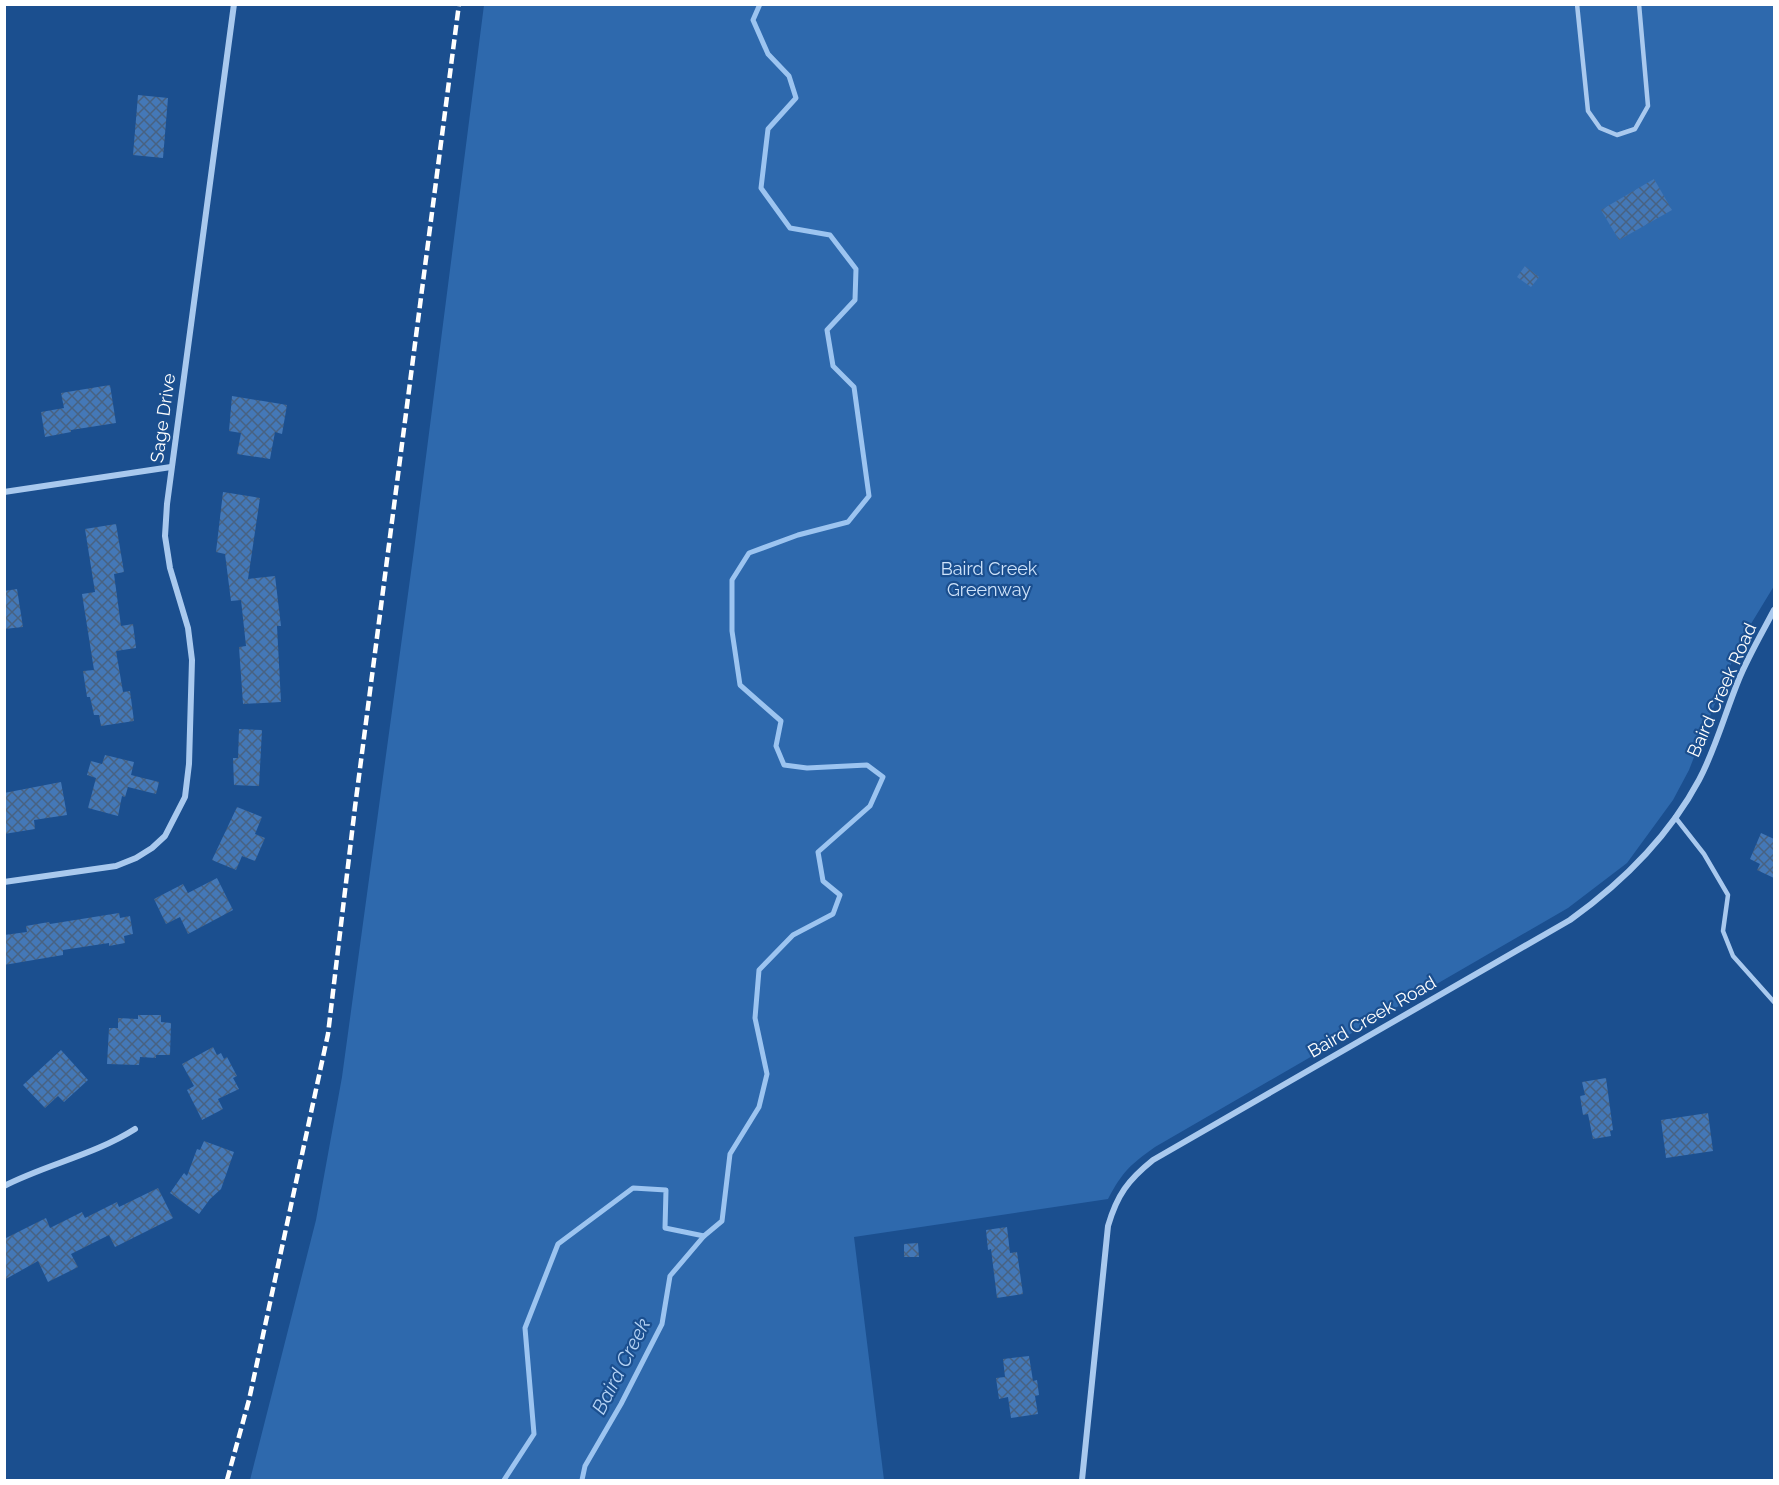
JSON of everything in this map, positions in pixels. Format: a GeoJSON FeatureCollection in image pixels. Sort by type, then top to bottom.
{"type":"FeatureCollection","features":[{"type":"Feature","properties":{"kind":"street","name":"Sage Drive"},"geometry":{"type":"LineString","coordinates":[[4,882],[116,866],[136,858],[152,848],[169,831],[185,797],[189,764],[192,660],[188,628],[170,568],[165,536],[171,467],[234,4]]}},
{"type":"Feature","properties":{"kind":"street"},"geometry":{"type":"LineString","coordinates":[[4,492],[171,467]]}},
{"type":"Feature","properties":{"kind":"street","name":"Baird Creek Road"},"geometry":{"type":"LineString","coordinates":[[1082,1480],[1108,1226],[1122,1190],[1153,1160],[1570,920],[1627,875],[1659,841],[1699,780],[1716,744],[1739,679],[1774,610]]}},
{"type":"Feature","properties":{"kind":"street"},"geometry":{"type":"LineString","coordinates":[[4,1186],[50,1166],[98,1150],[135,1130]]}},
{"type":"Feature","properties":{"kind":"lane"},"geometry":{"type":"LineString","coordinates":[[1577,4],[1588,111],[1600,128],[1617,135],[1635,129],[1648,106],[1639,4]]}},
{"type":"Feature","properties":{"kind":"lane"},"geometry":{"type":"LineString","coordinates":[[1675,818],[1704,854],[1728,895],[1723,931],[1733,956],[1774,1002]]}},
{"type":"Feature","properties":{"kind":"green space","name":"Baird Creek Greenway"},"geometry":{"type":"Polygon","coordinates":[[[484,5],[1774,5],[1774,586],[1743,637],[1689,770],[1673,800],[1627,863],[1568,908],[1155,1147],[1128,1169],[1108,1199],[854,1237],[884,1480],[250,1480],[316,1220],[342,1077],[414,550],[484,5]]]}},
{"type":"Feature","properties":{"kind":"building"},"geometry":{"type":"Polygon","coordinates":[[[138,95],[168,98],[163,158],[133,155],[138,95]]]}},
{"type":"Feature","properties":{"kind":"building"},"geometry":{"type":"Polygon","coordinates":[[[1654,179],[1672,210],[1619,240],[1601,210],[1654,179]]]}},
{"type":"Feature","properties":{"kind":"building"},"geometry":{"type":"Polygon","coordinates":[[[1525,266],[1539,277],[1531,287],[1517,277],[1525,266]]]}},
{"type":"Feature","properties":{"kind":"building"},"geometry":{"type":"Polygon","coordinates":[[[110,385],[116,423],[71,430],[71,432],[45,437],[41,412],[64,408],[61,393],[110,385]]]}},
{"type":"Feature","properties":{"kind":"building"},"geometry":{"type":"Polygon","coordinates":[[[232,396],[287,405],[282,434],[275,432],[270,459],[237,454],[241,433],[229,431],[232,396]]]}},
{"type":"Feature","properties":{"kind":"building"},"geometry":{"type":"Polygon","coordinates":[[[223,492],[260,498],[248,579],[275,576],[281,626],[277,626],[281,702],[243,704],[239,647],[246,646],[241,600],[231,601],[225,554],[216,552],[223,492]]]}},
{"type":"Feature","properties":{"kind":"building"},"geometry":{"type":"Polygon","coordinates":[[[116,524],[124,572],[114,574],[121,626],[133,624],[136,648],[116,651],[123,692],[130,691],[134,721],[101,726],[99,715],[94,715],[90,697],[87,697],[83,671],[94,670],[82,594],[95,592],[85,529],[116,524]]]}},
{"type":"Feature","properties":{"kind":"building"},"geometry":{"type":"Polygon","coordinates":[[[17,589],[23,627],[4,629],[4,591],[17,589]]]}},
{"type":"Feature","properties":{"kind":"building"},"geometry":{"type":"Polygon","coordinates":[[[239,729],[262,730],[259,786],[234,785],[233,758],[238,758],[239,729]]]}},
{"type":"Feature","properties":{"kind":"building"},"geometry":{"type":"Polygon","coordinates":[[[105,755],[134,762],[131,775],[159,782],[156,794],[128,787],[125,797],[122,796],[118,816],[88,808],[96,778],[87,775],[91,761],[102,764],[105,755]]]}},
{"type":"Feature","properties":{"kind":"building"},"geometry":{"type":"Polygon","coordinates":[[[61,782],[67,815],[34,820],[35,829],[4,834],[4,793],[61,782]]]}},
{"type":"Feature","properties":{"kind":"building"},"geometry":{"type":"Polygon","coordinates":[[[237,807],[262,817],[255,834],[265,838],[255,861],[242,856],[236,870],[212,860],[237,807]]]}},
{"type":"Feature","properties":{"kind":"building"},"geometry":{"type":"Polygon","coordinates":[[[1761,833],[1774,839],[1774,878],[1757,870],[1760,864],[1750,859],[1761,833]]]}},
{"type":"Feature","properties":{"kind":"building"},"geometry":{"type":"Polygon","coordinates":[[[217,878],[233,910],[188,934],[180,917],[166,924],[154,899],[183,884],[188,893],[217,878]]]}},
{"type":"Feature","properties":{"kind":"building"},"geometry":{"type":"Polygon","coordinates":[[[119,913],[120,918],[130,916],[133,934],[124,936],[125,943],[63,950],[63,955],[4,965],[4,935],[27,932],[26,926],[119,913]]]}},
{"type":"Feature","properties":{"kind":"building"},"geometry":{"type":"Polygon","coordinates":[[[138,1015],[161,1015],[161,1022],[171,1023],[170,1055],[156,1055],[156,1058],[140,1057],[139,1065],[107,1064],[109,1028],[118,1028],[118,1018],[138,1019],[138,1015]]]}},
{"type":"Feature","properties":{"kind":"building"},"geometry":{"type":"Polygon","coordinates":[[[213,1047],[217,1055],[221,1053],[224,1059],[227,1057],[237,1076],[233,1078],[239,1089],[218,1099],[223,1109],[202,1120],[187,1090],[194,1086],[182,1064],[213,1047]]]}},
{"type":"Feature","properties":{"kind":"building"},"geometry":{"type":"Polygon","coordinates":[[[61,1050],[88,1080],[64,1102],[58,1096],[45,1108],[23,1085],[61,1050]]]}},
{"type":"Feature","properties":{"kind":"building"},"geometry":{"type":"Polygon","coordinates":[[[1606,1078],[1613,1130],[1610,1131],[1611,1136],[1593,1139],[1588,1114],[1583,1115],[1580,1096],[1585,1095],[1582,1082],[1606,1078]]]}},
{"type":"Feature","properties":{"kind":"building"},"geometry":{"type":"Polygon","coordinates":[[[1708,1113],[1713,1151],[1666,1158],[1661,1120],[1708,1113]]]}},
{"type":"Feature","properties":{"kind":"building"},"geometry":{"type":"Polygon","coordinates":[[[204,1141],[234,1152],[221,1189],[199,1214],[170,1193],[184,1173],[187,1176],[197,1149],[200,1150],[204,1141]]]}},
{"type":"Feature","properties":{"kind":"building"},"geometry":{"type":"Polygon","coordinates":[[[158,1188],[173,1218],[115,1247],[109,1235],[71,1254],[78,1267],[48,1282],[38,1261],[4,1280],[4,1239],[46,1218],[50,1228],[82,1212],[85,1218],[117,1202],[119,1207],[158,1188]]]}},
{"type":"Feature","properties":{"kind":"building"},"geometry":{"type":"Polygon","coordinates":[[[1007,1227],[1010,1253],[1017,1252],[1023,1294],[997,1298],[991,1249],[988,1250],[986,1230],[1007,1227]]]}},
{"type":"Feature","properties":{"kind":"building"},"geometry":{"type":"Polygon","coordinates":[[[918,1243],[919,1257],[904,1257],[904,1244],[918,1243]]]}},
{"type":"Feature","properties":{"kind":"building"},"geometry":{"type":"Polygon","coordinates":[[[1029,1356],[1033,1381],[1037,1380],[1039,1395],[1035,1396],[1038,1414],[1011,1418],[1008,1397],[999,1399],[996,1378],[1005,1377],[1003,1359],[1029,1356]]]}},
{"type":"Feature","properties":{"kind":"waterway","name":"Baird Creek"},"geometry":{"type":"LineString","coordinates":[[504,1480],[534,1434],[525,1328],[558,1244],[633,1188],[666,1190],[665,1228],[704,1236],[722,1221],[730,1154],[759,1107],[767,1074],[755,1018],[759,970],[793,935],[833,914],[840,895],[823,881],[818,852],[870,806],[883,777],[867,765],[807,768],[784,765],[776,746],[781,721],[740,685],[732,631],[732,580],[749,553],[798,535],[848,522],[869,496],[854,387],[833,366],[827,330],[855,300],[856,269],[830,235],[790,228],[761,188],[768,129],[796,98],[789,76],[768,54],[753,20],[760,4]]}},
{"type":"Feature","properties":{"kind":"waterway","name":"Baird Creek"},"geometry":{"type":"LineString","coordinates":[[582,1480],[585,1466],[621,1404],[662,1324],[670,1276],[704,1236]]}},
{"type":"Feature","properties":{"kind":"railway"},"geometry":{"type":"LineString","coordinates":[[227,1480],[249,1400],[328,1034],[355,807],[459,4]]}}]}
